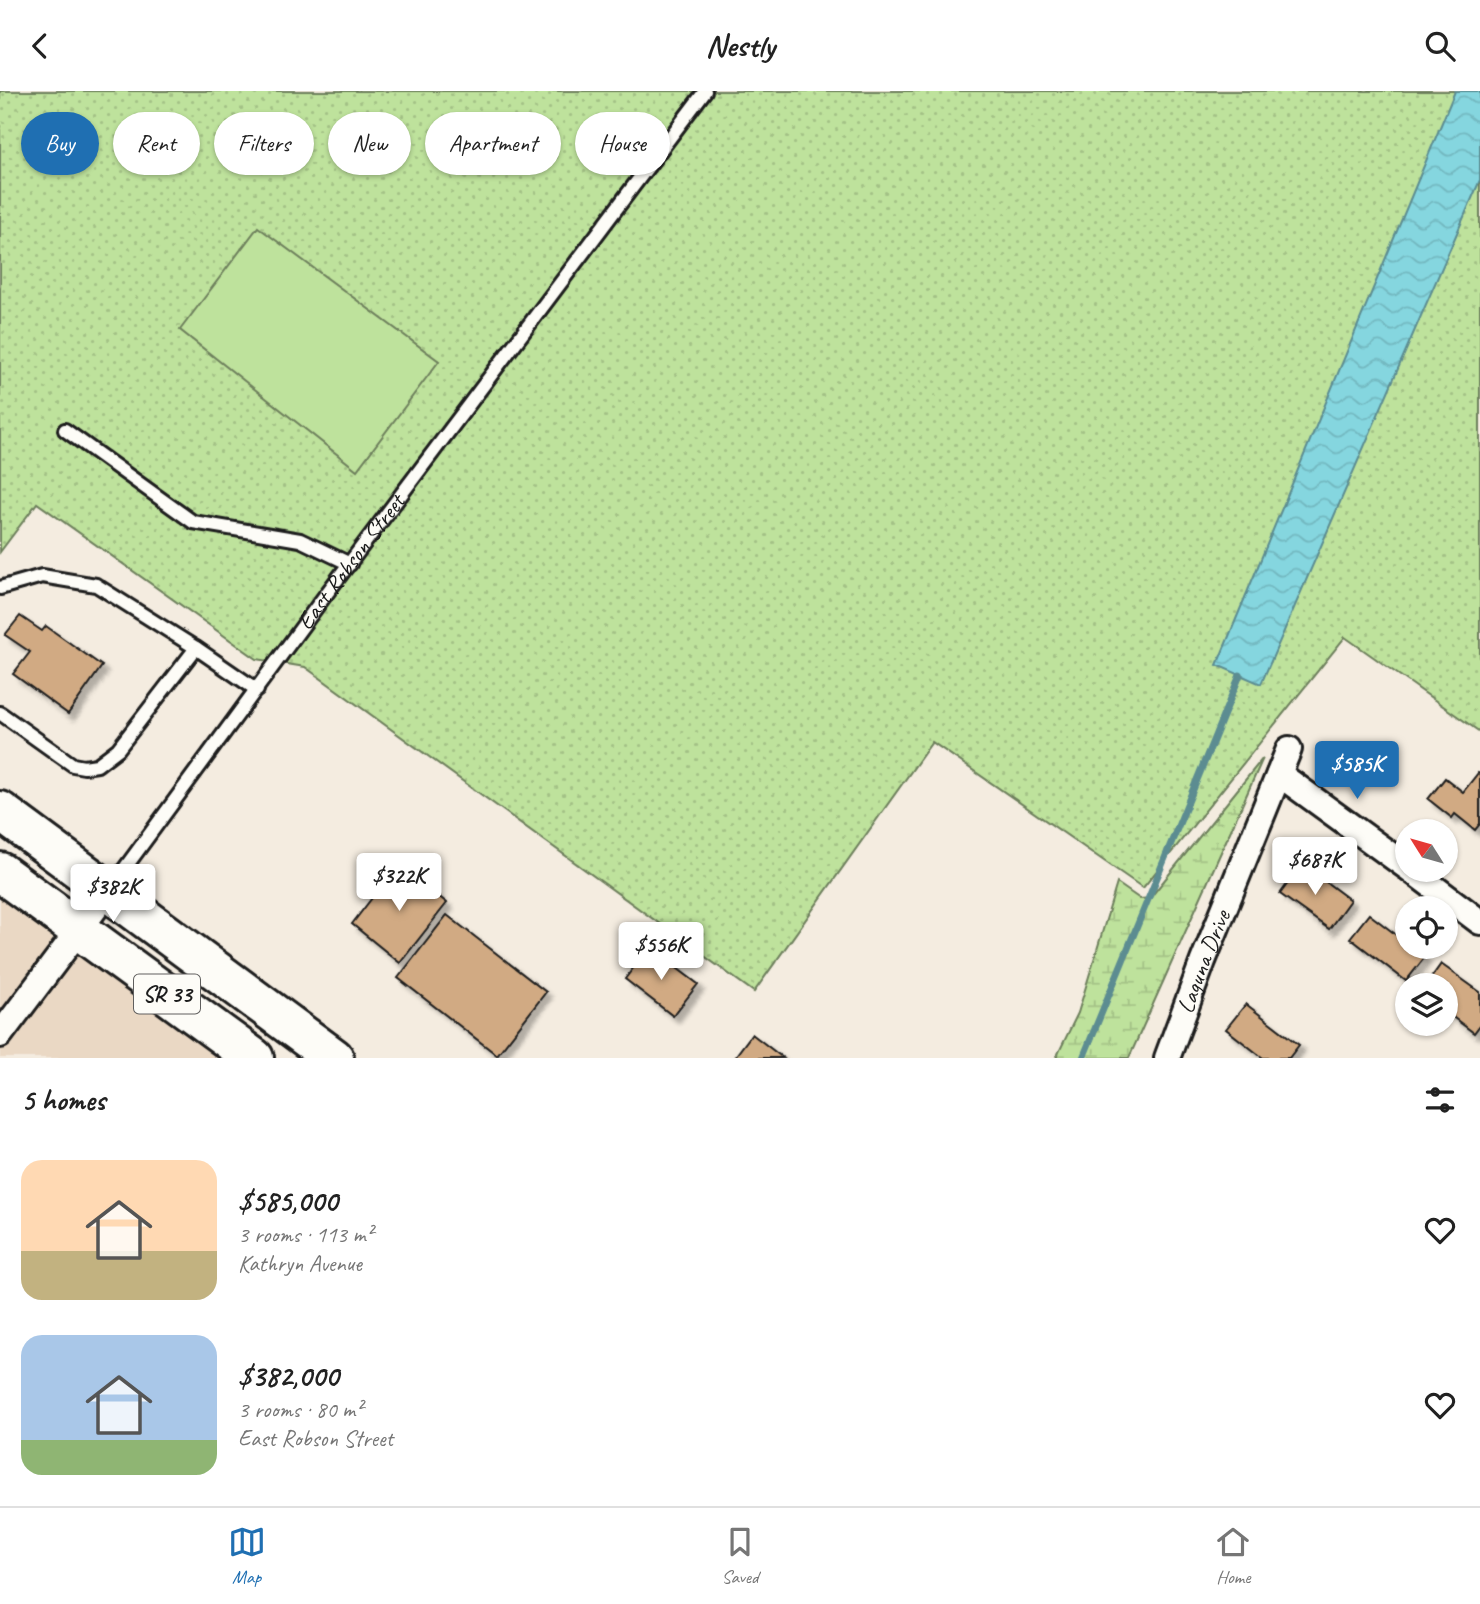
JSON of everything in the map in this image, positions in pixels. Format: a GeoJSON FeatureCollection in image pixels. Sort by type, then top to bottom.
{"type":"FeatureCollection","features":[{"type":"Feature","properties":{"kind":"main road","name":"SR 33"},"geometry":{"type":"LineString","coordinates":[[0,811],[334,1058]]}},
{"type":"Feature","properties":{"kind":"main road","name":"SR 33"},"geometry":{"type":"LineString","coordinates":[[0,872],[254,1058]]}},
{"type":"Feature","properties":{"kind":"street","name":"Laguna Drive"},"geometry":{"type":"LineString","coordinates":[[1167,1058],[1203,961],[1289,749]]}},
{"type":"Feature","properties":{"kind":"street"},"geometry":{"type":"LineString","coordinates":[[1279,774],[1395,858]]}},
{"type":"Feature","properties":{"kind":"street"},"geometry":{"type":"LineString","coordinates":[[1427,882],[1480,922]]}},
{"type":"Feature","properties":{"kind":"street","name":"East Robson Street"},"geometry":{"type":"LineString","coordinates":[[0,1035],[109,890]]}},
{"type":"Feature","properties":{"kind":"lane","name":"East Robson Street"},"geometry":{"type":"LineString","coordinates":[[109,890],[705,91]]}},
{"type":"Feature","properties":{"kind":"lane"},"geometry":{"type":"LineString","coordinates":[[65,431],[193,523],[300,540],[350,564]]}},
{"type":"Feature","properties":{"kind":"lane"},"geometry":{"type":"LineString","coordinates":[[0,588],[42,576],[96,585],[257,689]]}},
{"type":"Feature","properties":{"kind":"lane"},"geometry":{"type":"LineString","coordinates":[[0,713],[73,765],[97,765],[118,749],[196,648]]}},
{"type":"Feature","properties":{"kind":"shaded area"},"geometry":{"type":"Polygon","coordinates":[[[0,888],[232,1058],[0,1058],[0,888]]]}},
{"type":"Feature","properties":{"kind":"green space"},"geometry":{"type":"Polygon","coordinates":[[[0,91],[1480,91],[1480,732],[1345,637],[1143,888],[932,742],[754,992],[305,667],[257,659],[37,503],[0,552],[0,91]]]}},
{"type":"Feature","properties":{"kind":"green space"},"geometry":{"type":"Polygon","coordinates":[[[258,227],[439,361],[357,470],[180,330],[258,227]]]}},
{"type":"Feature","properties":{"kind":"green space"},"geometry":{"type":"Polygon","coordinates":[[[1263,758],[1129,1058],[1056,1058],[1078,1013],[1117,883],[1140,899],[1150,898],[1263,758]]]}},
{"type":"Feature","properties":{"kind":"water"},"geometry":{"type":"Polygon","coordinates":[[[1455,91],[1480,91],[1480,180],[1261,684],[1217,665],[1455,91]]]}},
{"type":"Feature","properties":{"kind":"building"},"geometry":{"type":"Polygon","coordinates":[[[20,616],[42,631],[46,626],[102,666],[68,714],[13,674],[30,652],[5,635],[20,616]]]}},
{"type":"Feature","properties":{"kind":"building"},"geometry":{"type":"Polygon","coordinates":[[[1478,773],[1480,824],[1475,830],[1455,814],[1452,818],[1428,799],[1445,778],[1463,792],[1478,773]]]}},
{"type":"Feature","properties":{"kind":"building"},"geometry":{"type":"Polygon","coordinates":[[[398,864],[447,903],[400,963],[352,924],[398,864]]]}},
{"type":"Feature","properties":{"kind":"building"},"geometry":{"type":"Polygon","coordinates":[[[1302,864],[1350,900],[1329,929],[1280,894],[1302,864]]]}},
{"type":"Feature","properties":{"kind":"building"},"geometry":{"type":"Polygon","coordinates":[[[1369,914],[1395,934],[1395,959],[1423,959],[1412,973],[1396,973],[1350,938],[1369,914]]]}},
{"type":"Feature","properties":{"kind":"building"},"geometry":{"type":"Polygon","coordinates":[[[447,915],[546,992],[497,1055],[398,978],[447,915]]]}},
{"type":"Feature","properties":{"kind":"building"},"geometry":{"type":"Polygon","coordinates":[[[649,947],[698,984],[673,1016],[625,979],[649,947]]]}},
{"type":"Feature","properties":{"kind":"building"},"geometry":{"type":"Polygon","coordinates":[[[1441,964],[1454,973],[1435,973],[1441,964]]]}},
{"type":"Feature","properties":{"kind":"building"},"geometry":{"type":"Polygon","coordinates":[[[1458,976],[1480,992],[1480,1025],[1474,1033],[1458,1021],[1458,976]]]}},
{"type":"Feature","properties":{"kind":"building"},"geometry":{"type":"Polygon","coordinates":[[[1246,1004],[1299,1045],[1289,1058],[1263,1058],[1226,1029],[1246,1004]]]}},
{"type":"Feature","properties":{"kind":"building"},"geometry":{"type":"Polygon","coordinates":[[[752,1034],[783,1058],[734,1058],[752,1034]]]}},
{"type":"Feature","properties":{"kind":"waterway"},"geometry":{"type":"LineString","coordinates":[[1083,1058],[1240,675]]}}]}
